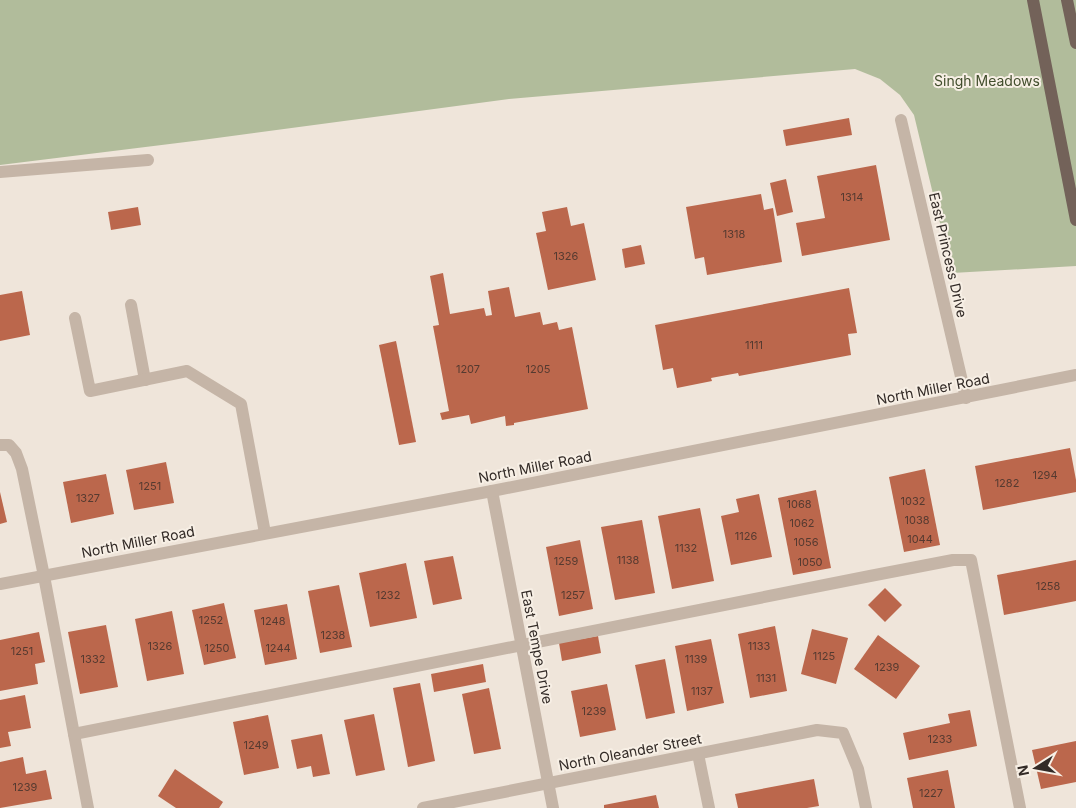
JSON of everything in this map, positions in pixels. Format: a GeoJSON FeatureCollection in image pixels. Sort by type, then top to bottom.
{"type":"FeatureCollection","features":[{"type":"Feature","properties":{"kind":"main road"},"geometry":{"type":"LineString","coordinates":[[1034,0],[1076,220]]}},
{"type":"Feature","properties":{"kind":"main road"},"geometry":{"type":"LineString","coordinates":[[1067,0],[1076,44]]}},
{"type":"Feature","properties":{"kind":"street","name":"East Princess Drive"},"geometry":{"type":"LineString","coordinates":[[902,120],[966,398]]}},
{"type":"Feature","properties":{"kind":"street"},"geometry":{"type":"LineString","coordinates":[[0,172],[148,160]]}},
{"type":"Feature","properties":{"kind":"street"},"geometry":{"type":"LineString","coordinates":[[131,306],[145,380]]}},
{"type":"Feature","properties":{"kind":"street"},"geometry":{"type":"LineString","coordinates":[[75,318],[90,391],[187,371],[241,404],[265,533]]}},
{"type":"Feature","properties":{"kind":"street","name":"North Miller Road"},"geometry":{"type":"LineString","coordinates":[[0,584],[492,491],[1076,375]]}},
{"type":"Feature","properties":{"kind":"street"},"geometry":{"type":"LineString","coordinates":[[0,445],[9,445],[16,453],[22,469],[88,808]]}},
{"type":"Feature","properties":{"kind":"street","name":"East Tempe Drive"},"geometry":{"type":"LineString","coordinates":[[492,491],[553,808]]}},
{"type":"Feature","properties":{"kind":"street"},"geometry":{"type":"LineString","coordinates":[[74,734],[889,572],[954,560],[971,560],[1020,808]]}},
{"type":"Feature","properties":{"kind":"street","name":"North Oleander Street"},"geometry":{"type":"LineString","coordinates":[[423,808],[817,730],[844,732],[858,769],[866,808]]}},
{"type":"Feature","properties":{"kind":"street"},"geometry":{"type":"LineString","coordinates":[[698,754],[709,808]]}},
{"type":"Feature","properties":{"kind":"green space","name":"Singh Meadows"},"geometry":{"type":"Polygon","coordinates":[[[0,0],[1076,0],[1076,266],[952,273],[914,115],[900,95],[880,79],[855,69],[509,99],[0,165],[0,0]]]}},
{"type":"Feature","properties":{"kind":"building"},"geometry":{"type":"Polygon","coordinates":[[[849,118],[852,135],[786,146],[783,130],[849,118]]]}},
{"type":"Feature","properties":{"kind":"building"},"geometry":{"type":"Polygon","coordinates":[[[876,165],[890,240],[802,256],[796,223],[825,218],[817,176],[876,165]]]}},
{"type":"Feature","properties":{"kind":"building"},"geometry":{"type":"Polygon","coordinates":[[[786,179],[793,212],[777,216],[770,183],[786,179]]]}},
{"type":"Feature","properties":{"kind":"building"},"geometry":{"type":"Polygon","coordinates":[[[761,194],[764,210],[773,208],[782,262],[707,275],[704,257],[695,259],[686,207],[761,194]]]}},
{"type":"Feature","properties":{"kind":"building"},"geometry":{"type":"Polygon","coordinates":[[[138,207],[141,225],[111,230],[108,212],[138,207]]]}},
{"type":"Feature","properties":{"kind":"building"},"geometry":{"type":"Polygon","coordinates":[[[567,207],[571,226],[584,223],[596,280],[548,290],[536,233],[546,231],[542,212],[567,207]]]}},
{"type":"Feature","properties":{"kind":"building"},"geometry":{"type":"Polygon","coordinates":[[[641,245],[645,264],[625,268],[622,249],[641,245]]]}},
{"type":"Feature","properties":{"kind":"building"},"geometry":{"type":"Polygon","coordinates":[[[443,273],[450,314],[484,308],[486,316],[492,315],[488,291],[509,287],[515,317],[540,312],[543,325],[557,322],[559,330],[572,327],[588,409],[506,426],[505,416],[471,424],[469,415],[442,420],[440,413],[449,411],[433,326],[439,325],[430,276],[443,273]]]}},
{"type":"Feature","properties":{"kind":"building"},"geometry":{"type":"Polygon","coordinates":[[[849,288],[857,333],[848,334],[851,355],[739,376],[738,373],[711,378],[712,381],[677,388],[673,368],[663,370],[655,325],[849,288]]]}},
{"type":"Feature","properties":{"kind":"building"},"geometry":{"type":"Polygon","coordinates":[[[22,291],[30,335],[0,341],[0,295],[22,291]]]}},
{"type":"Feature","properties":{"kind":"building"},"geometry":{"type":"Polygon","coordinates":[[[396,341],[416,442],[399,445],[379,345],[396,341]]]}},
{"type":"Feature","properties":{"kind":"building"},"geometry":{"type":"Polygon","coordinates":[[[1070,448],[1076,480],[1076,492],[983,510],[975,466],[1070,448]]]}},
{"type":"Feature","properties":{"kind":"building"},"geometry":{"type":"Polygon","coordinates":[[[166,462],[174,503],[134,510],[126,470],[166,462]]]}},
{"type":"Feature","properties":{"kind":"building"},"geometry":{"type":"Polygon","coordinates":[[[925,469],[940,545],[904,552],[889,477],[925,469]]]}},
{"type":"Feature","properties":{"kind":"building"},"geometry":{"type":"Polygon","coordinates":[[[106,474],[114,514],[71,523],[63,482],[106,474]]]}},
{"type":"Feature","properties":{"kind":"building"},"geometry":{"type":"Polygon","coordinates":[[[816,490],[831,568],[793,575],[778,498],[816,490]]]}},
{"type":"Feature","properties":{"kind":"building"},"geometry":{"type":"Polygon","coordinates":[[[0,492],[7,522],[0,524],[0,492]]]}},
{"type":"Feature","properties":{"kind":"building"},"geometry":{"type":"Polygon","coordinates":[[[759,494],[772,557],[731,565],[721,516],[739,512],[736,499],[759,494]]]}},
{"type":"Feature","properties":{"kind":"building"},"geometry":{"type":"Polygon","coordinates":[[[700,508],[714,581],[672,589],[658,516],[700,508]]]}},
{"type":"Feature","properties":{"kind":"building"},"geometry":{"type":"Polygon","coordinates":[[[642,520],[655,593],[615,600],[601,527],[642,520]]]}},
{"type":"Feature","properties":{"kind":"building"},"geometry":{"type":"Polygon","coordinates":[[[580,540],[593,609],[559,616],[546,547],[580,540]]]}},
{"type":"Feature","properties":{"kind":"building"},"geometry":{"type":"Polygon","coordinates":[[[453,556],[462,599],[433,605],[424,561],[453,556]]]}},
{"type":"Feature","properties":{"kind":"building"},"geometry":{"type":"Polygon","coordinates":[[[1076,560],[1076,601],[1004,615],[997,575],[1076,560]]]}},
{"type":"Feature","properties":{"kind":"building"},"geometry":{"type":"Polygon","coordinates":[[[406,563],[417,618],[370,627],[359,573],[406,563]]]}},
{"type":"Feature","properties":{"kind":"building"},"geometry":{"type":"Polygon","coordinates":[[[339,585],[352,647],[320,653],[308,591],[339,585]]]}},
{"type":"Feature","properties":{"kind":"building"},"geometry":{"type":"Polygon","coordinates":[[[885,588],[902,605],[885,622],[868,605],[885,588]]]}},
{"type":"Feature","properties":{"kind":"building"},"geometry":{"type":"Polygon","coordinates":[[[224,603],[236,658],[204,665],[192,610],[224,603]]]}},
{"type":"Feature","properties":{"kind":"building"},"geometry":{"type":"Polygon","coordinates":[[[287,604],[297,659],[265,665],[254,610],[287,604]]]}},
{"type":"Feature","properties":{"kind":"building"},"geometry":{"type":"Polygon","coordinates":[[[172,611],[184,674],[147,681],[135,619],[172,611]]]}},
{"type":"Feature","properties":{"kind":"building"},"geometry":{"type":"Polygon","coordinates":[[[106,625],[118,687],[80,694],[68,632],[106,625]]]}},
{"type":"Feature","properties":{"kind":"building"},"geometry":{"type":"Polygon","coordinates":[[[775,626],[787,691],[750,698],[738,634],[775,626]]]}},
{"type":"Feature","properties":{"kind":"building"},"geometry":{"type":"Polygon","coordinates":[[[812,629],[848,638],[836,684],[801,674],[812,629]]]}},
{"type":"Feature","properties":{"kind":"building"},"geometry":{"type":"Polygon","coordinates":[[[39,632],[45,662],[35,664],[38,684],[0,691],[0,640],[39,632]]]}},
{"type":"Feature","properties":{"kind":"building"},"geometry":{"type":"Polygon","coordinates":[[[878,635],[920,666],[896,699],[854,669],[878,635]]]}},
{"type":"Feature","properties":{"kind":"building"},"geometry":{"type":"Polygon","coordinates":[[[598,636],[601,653],[562,661],[559,643],[598,636]]]}},
{"type":"Feature","properties":{"kind":"building"},"geometry":{"type":"Polygon","coordinates":[[[711,639],[724,703],[687,711],[675,646],[711,639]]]}},
{"type":"Feature","properties":{"kind":"building"},"geometry":{"type":"Polygon","coordinates":[[[665,659],[675,713],[646,719],[635,665],[665,659]]]}},
{"type":"Feature","properties":{"kind":"building"},"geometry":{"type":"Polygon","coordinates":[[[483,664],[486,682],[434,692],[431,674],[483,664]]]}},
{"type":"Feature","properties":{"kind":"building"},"geometry":{"type":"Polygon","coordinates":[[[420,683],[435,761],[408,767],[393,688],[420,683]]]}},
{"type":"Feature","properties":{"kind":"building"},"geometry":{"type":"Polygon","coordinates":[[[607,684],[616,730],[580,737],[571,691],[607,684]]]}},
{"type":"Feature","properties":{"kind":"building"},"geometry":{"type":"Polygon","coordinates":[[[489,688],[501,749],[474,754],[462,694],[489,688]]]}},
{"type":"Feature","properties":{"kind":"building"},"geometry":{"type":"Polygon","coordinates":[[[25,695],[31,728],[8,732],[11,746],[0,748],[0,700],[25,695]]]}},
{"type":"Feature","properties":{"kind":"building"},"geometry":{"type":"Polygon","coordinates":[[[970,710],[977,746],[909,760],[903,733],[950,723],[948,714],[970,710]]]}},
{"type":"Feature","properties":{"kind":"building"},"geometry":{"type":"Polygon","coordinates":[[[374,714],[385,770],[356,776],[344,720],[374,714]]]}},
{"type":"Feature","properties":{"kind":"building"},"geometry":{"type":"Polygon","coordinates":[[[268,715],[279,768],[244,775],[233,722],[268,715]]]}},
{"type":"Feature","properties":{"kind":"building"},"geometry":{"type":"Polygon","coordinates":[[[322,734],[330,774],[313,777],[311,766],[297,769],[291,740],[322,734]]]}},
{"type":"Feature","properties":{"kind":"building"},"geometry":{"type":"Polygon","coordinates":[[[1076,741],[1076,782],[1041,789],[1032,750],[1076,741]]]}},
{"type":"Feature","properties":{"kind":"building"},"geometry":{"type":"Polygon","coordinates":[[[23,757],[26,774],[46,770],[52,799],[0,808],[0,762],[23,757]]]}},
{"type":"Feature","properties":{"kind":"building"},"geometry":{"type":"Polygon","coordinates":[[[175,769],[223,802],[219,808],[176,808],[158,796],[175,769]]]}},
{"type":"Feature","properties":{"kind":"building"},"geometry":{"type":"Polygon","coordinates":[[[948,770],[955,808],[913,808],[907,778],[948,770]]]}},
{"type":"Feature","properties":{"kind":"building"},"geometry":{"type":"Polygon","coordinates":[[[814,779],[819,806],[807,808],[738,808],[735,794],[814,779]]]}},
{"type":"Feature","properties":{"kind":"building"},"geometry":{"type":"Polygon","coordinates":[[[656,795],[659,808],[604,808],[604,805],[656,795]]]}}]}
